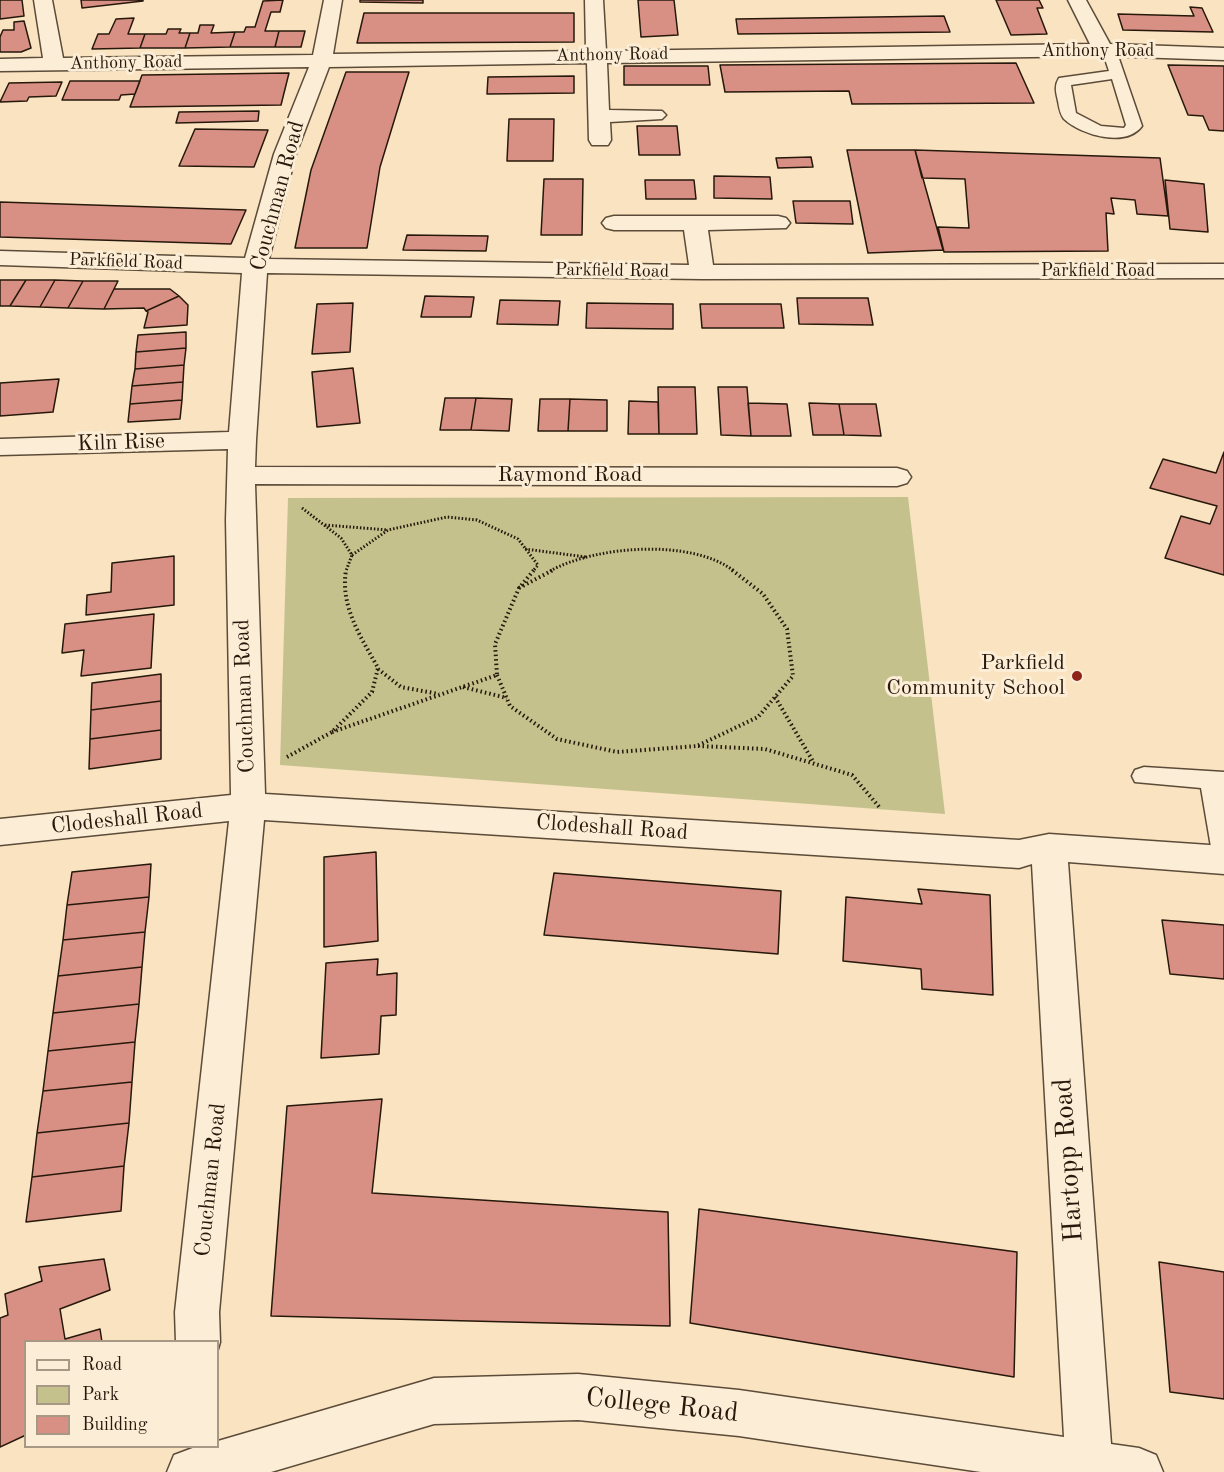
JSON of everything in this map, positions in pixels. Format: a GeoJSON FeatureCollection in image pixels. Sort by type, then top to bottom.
{"type":"FeatureCollection","features":[{"type":"Feature","properties":{"kind":"street"},"geometry":{"type":"LineString","coordinates":[[43,0],[54,64]]}},
{"type":"Feature","properties":{"kind":"street","name":"Couchman Road"},"geometry":{"type":"LineString","coordinates":[[198,1340],[197,1312],[247,793],[240,520],[253,475],[242,440],[255,266],[285,154],[322,59],[333,0]]}},
{"type":"Feature","properties":{"kind":"street"},"geometry":{"type":"LineString","coordinates":[[594,0],[599,55],[600,140]]}},
{"type":"Feature","properties":{"kind":"street"},"geometry":{"type":"LineString","coordinates":[[1077,0],[1106,50]]}},
{"type":"Feature","properties":{"kind":"street","name":"Anthony Road"},"geometry":{"type":"LineString","coordinates":[[0,65],[599,55],[1106,50],[1224,54]]}},
{"type":"Feature","properties":{"kind":"street"},"geometry":{"type":"LineString","coordinates":[[600,116],[655,115]]}},
{"type":"Feature","properties":{"kind":"street"},"geometry":{"type":"LineString","coordinates":[[614,223],[778,223]]}},
{"type":"Feature","properties":{"kind":"street"},"geometry":{"type":"LineString","coordinates":[[695,223],[702,272]]}},
{"type":"Feature","properties":{"kind":"street","name":"Parkfield Road"},"geometry":{"type":"LineString","coordinates":[[0,258],[255,266],[702,272],[1224,271]]}},
{"type":"Feature","properties":{"kind":"street","name":"Kiln Rise"},"geometry":{"type":"LineString","coordinates":[[0,447],[242,440]]}},
{"type":"Feature","properties":{"kind":"street","name":"Raymond Road"},"geometry":{"type":"LineString","coordinates":[[253,475],[897,477]]}},
{"type":"Feature","properties":{"kind":"street","name":"Clodeshall Road"},"geometry":{"type":"LineString","coordinates":[[0,832],[247,793],[894,846],[1019,854],[1049,848],[1224,860]]}},
{"type":"Feature","properties":{"kind":"street","name":"Hartopp Road"},"geometry":{"type":"LineString","coordinates":[[1049,848],[1089,1469]]}},
{"type":"Feature","properties":{"kind":"street","name":"College Road"},"geometry":{"type":"LineString","coordinates":[[198,1465],[434,1401],[578,1397],[739,1413],[1089,1469],[1139,1472]]}},
{"type":"Feature","properties":{"kind":"lane"},"geometry":{"type":"LineString","coordinates":[[1106,50],[1118,74],[1134,126],[1128,132],[1100,132],[1085,127],[1069,115],[1063,90],[1064,81],[1118,74]]}},
{"type":"Feature","properties":{"kind":"lane"},"geometry":{"type":"LineString","coordinates":[[1144,776],[1218,781],[1224,847]]}},
{"type":"Feature","properties":{"kind":"path"},"geometry":{"type":"LineString","coordinates":[[253,475],[341,538],[352,555]]}},
{"type":"Feature","properties":{"kind":"path"},"geometry":{"type":"LineString","coordinates":[[324,525],[388,530],[447,517],[477,520],[518,539],[538,565],[519,588],[495,644],[497,675],[510,706],[557,739],[617,752],[697,746],[765,749],[852,775],[881,809],[894,846]]}},
{"type":"Feature","properties":{"kind":"path"},"geometry":{"type":"LineString","coordinates":[[388,530],[352,555],[344,570],[344,602],[378,668],[401,687],[439,694]]}},
{"type":"Feature","properties":{"kind":"path"},"geometry":{"type":"LineString","coordinates":[[525,549],[589,558]]}},
{"type":"Feature","properties":{"kind":"path"},"geometry":{"type":"LineString","coordinates":[[519,588],[561,565],[616,550],[685,551],[722,562],[763,594],[787,629],[793,676],[758,717],[697,746]]}},
{"type":"Feature","properties":{"kind":"path"},"geometry":{"type":"LineString","coordinates":[[247,793],[332,732],[372,692],[378,668]]}},
{"type":"Feature","properties":{"kind":"path"},"geometry":{"type":"LineString","coordinates":[[332,732],[497,675]]}},
{"type":"Feature","properties":{"kind":"path"},"geometry":{"type":"LineString","coordinates":[[462,687],[507,698]]}},
{"type":"Feature","properties":{"kind":"path"},"geometry":{"type":"LineString","coordinates":[[775,697],[814,764]]}},
{"type":"Feature","properties":{"kind":"green space"},"geometry":{"type":"Polygon","coordinates":[[[908,497],[945,814],[280,765],[288,498],[908,497]]]}},
{"type":"Feature","properties":{"kind":"building"},"geometry":{"type":"Polygon","coordinates":[[[0,0],[22,0],[24,16],[0,19],[0,0]]]}},
{"type":"Feature","properties":{"kind":"building"},"geometry":{"type":"Polygon","coordinates":[[[81,0],[143,0],[143,1],[82,8],[81,0]]]}},
{"type":"Feature","properties":{"kind":"building"},"geometry":{"type":"Polygon","coordinates":[[[283,0],[280,12],[271,12],[265,31],[279,31],[275,47],[230,47],[235,32],[244,32],[246,27],[255,27],[263,1],[283,0]]]}},
{"type":"Feature","properties":{"kind":"building"},"geometry":{"type":"Polygon","coordinates":[[[360,0],[423,0],[423,3],[360,2],[360,0]]]}},
{"type":"Feature","properties":{"kind":"building"},"geometry":{"type":"Polygon","coordinates":[[[638,0],[674,0],[678,35],[641,37],[638,0]]]}},
{"type":"Feature","properties":{"kind":"building"},"geometry":{"type":"Polygon","coordinates":[[[996,0],[1039,0],[1043,8],[1037,8],[1047,34],[1011,35],[996,0]]]}},
{"type":"Feature","properties":{"kind":"building"},"geometry":{"type":"Polygon","coordinates":[[[1190,7],[1202,8],[1213,32],[1123,30],[1118,14],[1194,16],[1190,7]]]}},
{"type":"Feature","properties":{"kind":"building"},"geometry":{"type":"Polygon","coordinates":[[[364,13],[574,13],[574,42],[357,43],[364,13]]]}},
{"type":"Feature","properties":{"kind":"building"},"geometry":{"type":"Polygon","coordinates":[[[944,16],[950,32],[738,34],[736,19],[944,16]]]}},
{"type":"Feature","properties":{"kind":"building"},"geometry":{"type":"Polygon","coordinates":[[[134,18],[128,34],[145,34],[140,48],[92,49],[98,34],[109,34],[116,19],[134,18]]]}},
{"type":"Feature","properties":{"kind":"building"},"geometry":{"type":"Polygon","coordinates":[[[24,21],[31,48],[21,52],[0,52],[0,37],[3,30],[14,30],[14,22],[24,21]]]}},
{"type":"Feature","properties":{"kind":"building"},"geometry":{"type":"Polygon","coordinates":[[[200,25],[214,25],[211,33],[235,32],[230,47],[185,48],[190,33],[198,33],[200,25]]]}},
{"type":"Feature","properties":{"kind":"building"},"geometry":{"type":"Polygon","coordinates":[[[168,29],[181,29],[179,33],[190,33],[185,48],[140,48],[145,34],[166,34],[168,29]]]}},
{"type":"Feature","properties":{"kind":"building"},"geometry":{"type":"Polygon","coordinates":[[[279,31],[305,31],[301,47],[275,47],[279,31]]]}},
{"type":"Feature","properties":{"kind":"building"},"geometry":{"type":"Polygon","coordinates":[[[1016,63],[1034,103],[852,104],[849,91],[725,92],[720,65],[1016,63]]]}},
{"type":"Feature","properties":{"kind":"building"},"geometry":{"type":"Polygon","coordinates":[[[1168,65],[1224,66],[1224,131],[1209,130],[1203,116],[1188,115],[1168,65]]]}},
{"type":"Feature","properties":{"kind":"building"},"geometry":{"type":"Polygon","coordinates":[[[624,66],[708,66],[710,85],[624,85],[624,66]]]}},
{"type":"Feature","properties":{"kind":"building"},"geometry":{"type":"Polygon","coordinates":[[[346,72],[409,72],[380,167],[367,248],[295,248],[311,170],[346,72]]]}},
{"type":"Feature","properties":{"kind":"building"},"geometry":{"type":"Polygon","coordinates":[[[289,73],[281,105],[130,107],[142,75],[289,73]]]}},
{"type":"Feature","properties":{"kind":"building"},"geometry":{"type":"Polygon","coordinates":[[[574,76],[574,93],[487,94],[488,77],[574,76]]]}},
{"type":"Feature","properties":{"kind":"building"},"geometry":{"type":"Polygon","coordinates":[[[70,81],[140,81],[135,94],[121,95],[119,100],[62,100],[70,81]]]}},
{"type":"Feature","properties":{"kind":"building"},"geometry":{"type":"Polygon","coordinates":[[[62,82],[56,96],[29,97],[27,101],[0,102],[9,83],[62,82]]]}},
{"type":"Feature","properties":{"kind":"building"},"geometry":{"type":"Polygon","coordinates":[[[259,111],[258,121],[176,123],[179,112],[259,111]]]}},
{"type":"Feature","properties":{"kind":"building"},"geometry":{"type":"Polygon","coordinates":[[[509,119],[554,119],[553,161],[507,161],[509,119]]]}},
{"type":"Feature","properties":{"kind":"building"},"geometry":{"type":"Polygon","coordinates":[[[637,126],[677,126],[680,155],[639,155],[637,126]]]}},
{"type":"Feature","properties":{"kind":"building"},"geometry":{"type":"Polygon","coordinates":[[[195,129],[268,130],[254,167],[179,166],[195,129]]]}},
{"type":"Feature","properties":{"kind":"building"},"geometry":{"type":"Polygon","coordinates":[[[847,150],[915,150],[943,250],[868,253],[847,150]]]}},
{"type":"Feature","properties":{"kind":"building"},"geometry":{"type":"Polygon","coordinates":[[[915,150],[1160,158],[1168,216],[1137,214],[1135,200],[1111,198],[1114,214],[1106,213],[1108,251],[944,252],[938,227],[969,228],[965,179],[922,178],[915,150]]]}},
{"type":"Feature","properties":{"kind":"building"},"geometry":{"type":"Polygon","coordinates":[[[811,157],[813,167],[778,168],[776,158],[811,157]]]}},
{"type":"Feature","properties":{"kind":"building"},"geometry":{"type":"Polygon","coordinates":[[[714,176],[770,177],[772,199],[714,198],[714,176]]]}},
{"type":"Feature","properties":{"kind":"building"},"geometry":{"type":"Polygon","coordinates":[[[544,179],[583,179],[582,235],[541,235],[544,179]]]}},
{"type":"Feature","properties":{"kind":"building"},"geometry":{"type":"Polygon","coordinates":[[[645,180],[694,180],[696,199],[646,199],[645,180]]]}},
{"type":"Feature","properties":{"kind":"building"},"geometry":{"type":"Polygon","coordinates":[[[1165,180],[1204,184],[1208,232],[1170,229],[1165,180]]]}},
{"type":"Feature","properties":{"kind":"building"},"geometry":{"type":"Polygon","coordinates":[[[793,201],[850,201],[853,224],[796,223],[793,201]]]}},
{"type":"Feature","properties":{"kind":"building"},"geometry":{"type":"Polygon","coordinates":[[[0,202],[246,210],[231,244],[0,237],[0,202]]]}},
{"type":"Feature","properties":{"kind":"building"},"geometry":{"type":"Polygon","coordinates":[[[407,235],[488,236],[486,251],[403,250],[407,235]]]}},
{"type":"Feature","properties":{"kind":"building"},"geometry":{"type":"Polygon","coordinates":[[[0,280],[26,280],[10,306],[0,306],[0,280]]]}},
{"type":"Feature","properties":{"kind":"building"},"geometry":{"type":"Polygon","coordinates":[[[26,280],[55,280],[40,307],[10,306],[26,280]]]}},
{"type":"Feature","properties":{"kind":"building"},"geometry":{"type":"Polygon","coordinates":[[[55,280],[83,281],[68,308],[40,307],[55,280]]]}},
{"type":"Feature","properties":{"kind":"building"},"geometry":{"type":"Polygon","coordinates":[[[83,281],[118,281],[104,309],[68,308],[83,281]]]}},
{"type":"Feature","properties":{"kind":"building"},"geometry":{"type":"Polygon","coordinates":[[[114,289],[170,289],[179,296],[146,311],[144,308],[104,309],[114,289]]]}},
{"type":"Feature","properties":{"kind":"building"},"geometry":{"type":"Polygon","coordinates":[[[179,296],[188,305],[187,325],[144,328],[148,312],[146,311],[179,296]]]}},
{"type":"Feature","properties":{"kind":"building"},"geometry":{"type":"Polygon","coordinates":[[[425,296],[474,297],[471,317],[421,317],[425,296]]]}},
{"type":"Feature","properties":{"kind":"building"},"geometry":{"type":"Polygon","coordinates":[[[797,298],[868,298],[873,325],[799,324],[797,298]]]}},
{"type":"Feature","properties":{"kind":"building"},"geometry":{"type":"Polygon","coordinates":[[[500,300],[560,301],[558,325],[497,324],[500,300]]]}},
{"type":"Feature","properties":{"kind":"building"},"geometry":{"type":"Polygon","coordinates":[[[353,303],[350,352],[312,354],[317,304],[353,303]]]}},
{"type":"Feature","properties":{"kind":"building"},"geometry":{"type":"Polygon","coordinates":[[[587,303],[673,304],[673,329],[586,328],[587,303]]]}},
{"type":"Feature","properties":{"kind":"building"},"geometry":{"type":"Polygon","coordinates":[[[700,304],[781,304],[784,328],[702,328],[700,304]]]}},
{"type":"Feature","properties":{"kind":"building"},"geometry":{"type":"Polygon","coordinates":[[[186,332],[186,348],[136,352],[138,335],[186,332]]]}},
{"type":"Feature","properties":{"kind":"building"},"geometry":{"type":"Polygon","coordinates":[[[186,348],[184,365],[135,369],[136,352],[186,348]]]}},
{"type":"Feature","properties":{"kind":"building"},"geometry":{"type":"Polygon","coordinates":[[[184,365],[183,382],[132,386],[135,369],[184,365]]]}},
{"type":"Feature","properties":{"kind":"building"},"geometry":{"type":"Polygon","coordinates":[[[353,368],[360,423],[317,427],[312,372],[353,368]]]}},
{"type":"Feature","properties":{"kind":"building"},"geometry":{"type":"Polygon","coordinates":[[[59,379],[53,412],[0,416],[0,383],[59,379]]]}},
{"type":"Feature","properties":{"kind":"building"},"geometry":{"type":"Polygon","coordinates":[[[183,382],[182,400],[130,404],[132,386],[183,382]]]}},
{"type":"Feature","properties":{"kind":"building"},"geometry":{"type":"Polygon","coordinates":[[[658,387],[695,387],[697,434],[659,434],[658,387]]]}},
{"type":"Feature","properties":{"kind":"building"},"geometry":{"type":"Polygon","coordinates":[[[718,387],[747,387],[751,436],[721,435],[718,387]]]}},
{"type":"Feature","properties":{"kind":"building"},"geometry":{"type":"Polygon","coordinates":[[[445,398],[476,398],[471,430],[440,430],[445,398]]]}},
{"type":"Feature","properties":{"kind":"building"},"geometry":{"type":"Polygon","coordinates":[[[476,398],[512,399],[509,431],[471,430],[476,398]]]}},
{"type":"Feature","properties":{"kind":"building"},"geometry":{"type":"Polygon","coordinates":[[[540,399],[570,399],[568,431],[538,431],[540,399]]]}},
{"type":"Feature","properties":{"kind":"building"},"geometry":{"type":"Polygon","coordinates":[[[570,399],[607,400],[607,431],[568,431],[570,399]]]}},
{"type":"Feature","properties":{"kind":"building"},"geometry":{"type":"Polygon","coordinates":[[[182,400],[180,419],[128,422],[130,404],[182,400]]]}},
{"type":"Feature","properties":{"kind":"building"},"geometry":{"type":"Polygon","coordinates":[[[629,401],[658,402],[659,434],[628,434],[629,401]]]}},
{"type":"Feature","properties":{"kind":"building"},"geometry":{"type":"Polygon","coordinates":[[[748,403],[787,404],[791,436],[751,436],[748,403]]]}},
{"type":"Feature","properties":{"kind":"building"},"geometry":{"type":"Polygon","coordinates":[[[809,403],[839,404],[844,435],[813,435],[809,403]]]}},
{"type":"Feature","properties":{"kind":"building"},"geometry":{"type":"Polygon","coordinates":[[[839,404],[876,404],[881,436],[844,435],[839,404]]]}},
{"type":"Feature","properties":{"kind":"building"},"geometry":{"type":"Polygon","coordinates":[[[1224,452],[1224,575],[1165,558],[1181,516],[1210,524],[1217,506],[1150,488],[1163,459],[1216,473],[1224,452]]]}},
{"type":"Feature","properties":{"kind":"building"},"geometry":{"type":"Polygon","coordinates":[[[174,556],[174,605],[86,615],[87,595],[111,592],[112,563],[174,556]]]}},
{"type":"Feature","properties":{"kind":"building"},"geometry":{"type":"Polygon","coordinates":[[[154,614],[151,668],[81,676],[84,650],[62,653],[65,624],[154,614]]]}},
{"type":"Feature","properties":{"kind":"building"},"geometry":{"type":"Polygon","coordinates":[[[161,674],[161,701],[91,710],[92,683],[161,674]]]}},
{"type":"Feature","properties":{"kind":"building"},"geometry":{"type":"Polygon","coordinates":[[[161,701],[161,730],[90,739],[91,710],[161,701]]]}},
{"type":"Feature","properties":{"kind":"building"},"geometry":{"type":"Polygon","coordinates":[[[161,730],[161,759],[89,769],[90,739],[161,730]]]}},
{"type":"Feature","properties":{"kind":"building"},"geometry":{"type":"Polygon","coordinates":[[[376,852],[378,941],[324,947],[324,857],[376,852]]]}},
{"type":"Feature","properties":{"kind":"building"},"geometry":{"type":"Polygon","coordinates":[[[151,864],[149,897],[67,905],[72,872],[151,864]]]}},
{"type":"Feature","properties":{"kind":"building"},"geometry":{"type":"Polygon","coordinates":[[[554,873],[781,891],[778,954],[544,935],[554,873]]]}},
{"type":"Feature","properties":{"kind":"building"},"geometry":{"type":"Polygon","coordinates":[[[918,889],[990,895],[993,995],[922,989],[921,969],[843,961],[846,897],[922,904],[918,889]]]}},
{"type":"Feature","properties":{"kind":"building"},"geometry":{"type":"Polygon","coordinates":[[[149,897],[145,932],[63,940],[67,905],[149,897]]]}},
{"type":"Feature","properties":{"kind":"building"},"geometry":{"type":"Polygon","coordinates":[[[1162,920],[1224,925],[1224,979],[1170,974],[1162,920]]]}},
{"type":"Feature","properties":{"kind":"building"},"geometry":{"type":"Polygon","coordinates":[[[145,932],[142,967],[58,976],[63,940],[145,932]]]}},
{"type":"Feature","properties":{"kind":"building"},"geometry":{"type":"Polygon","coordinates":[[[378,959],[377,975],[397,973],[396,1015],[381,1016],[379,1054],[321,1058],[326,963],[378,959]]]}},
{"type":"Feature","properties":{"kind":"building"},"geometry":{"type":"Polygon","coordinates":[[[142,967],[139,1004],[53,1013],[58,976],[142,967]]]}},
{"type":"Feature","properties":{"kind":"building"},"geometry":{"type":"Polygon","coordinates":[[[139,1004],[135,1042],[48,1051],[53,1013],[139,1004]]]}},
{"type":"Feature","properties":{"kind":"building"},"geometry":{"type":"Polygon","coordinates":[[[135,1042],[132,1082],[43,1091],[48,1051],[135,1042]]]}},
{"type":"Feature","properties":{"kind":"building"},"geometry":{"type":"Polygon","coordinates":[[[132,1082],[129,1123],[37,1133],[43,1091],[132,1082]]]}},
{"type":"Feature","properties":{"kind":"building"},"geometry":{"type":"Polygon","coordinates":[[[382,1099],[372,1193],[668,1212],[670,1326],[271,1316],[287,1106],[382,1099]]]}},
{"type":"Feature","properties":{"kind":"building"},"geometry":{"type":"Polygon","coordinates":[[[129,1123],[124,1166],[32,1177],[37,1133],[129,1123]]]}},
{"type":"Feature","properties":{"kind":"building"},"geometry":{"type":"Polygon","coordinates":[[[124,1166],[121,1211],[26,1222],[32,1177],[124,1166]]]}},
{"type":"Feature","properties":{"kind":"building"},"geometry":{"type":"Polygon","coordinates":[[[699,1209],[1017,1252],[1014,1377],[690,1323],[699,1209]]]}},
{"type":"Feature","properties":{"kind":"building"},"geometry":{"type":"Polygon","coordinates":[[[104,1259],[110,1290],[60,1309],[65,1339],[100,1329],[102,1340],[24,1340],[24,1436],[0,1447],[0,1318],[8,1315],[5,1294],[42,1281],[39,1267],[104,1259]]]}},
{"type":"Feature","properties":{"kind":"building"},"geometry":{"type":"Polygon","coordinates":[[[1159,1262],[1224,1272],[1224,1399],[1170,1392],[1159,1262]]]}},
{"type":"Feature","properties":{"kind":"place","name":"Parkfield Community School"},"geometry":{"type":"Point","coordinates":[1077,676]}}]}
